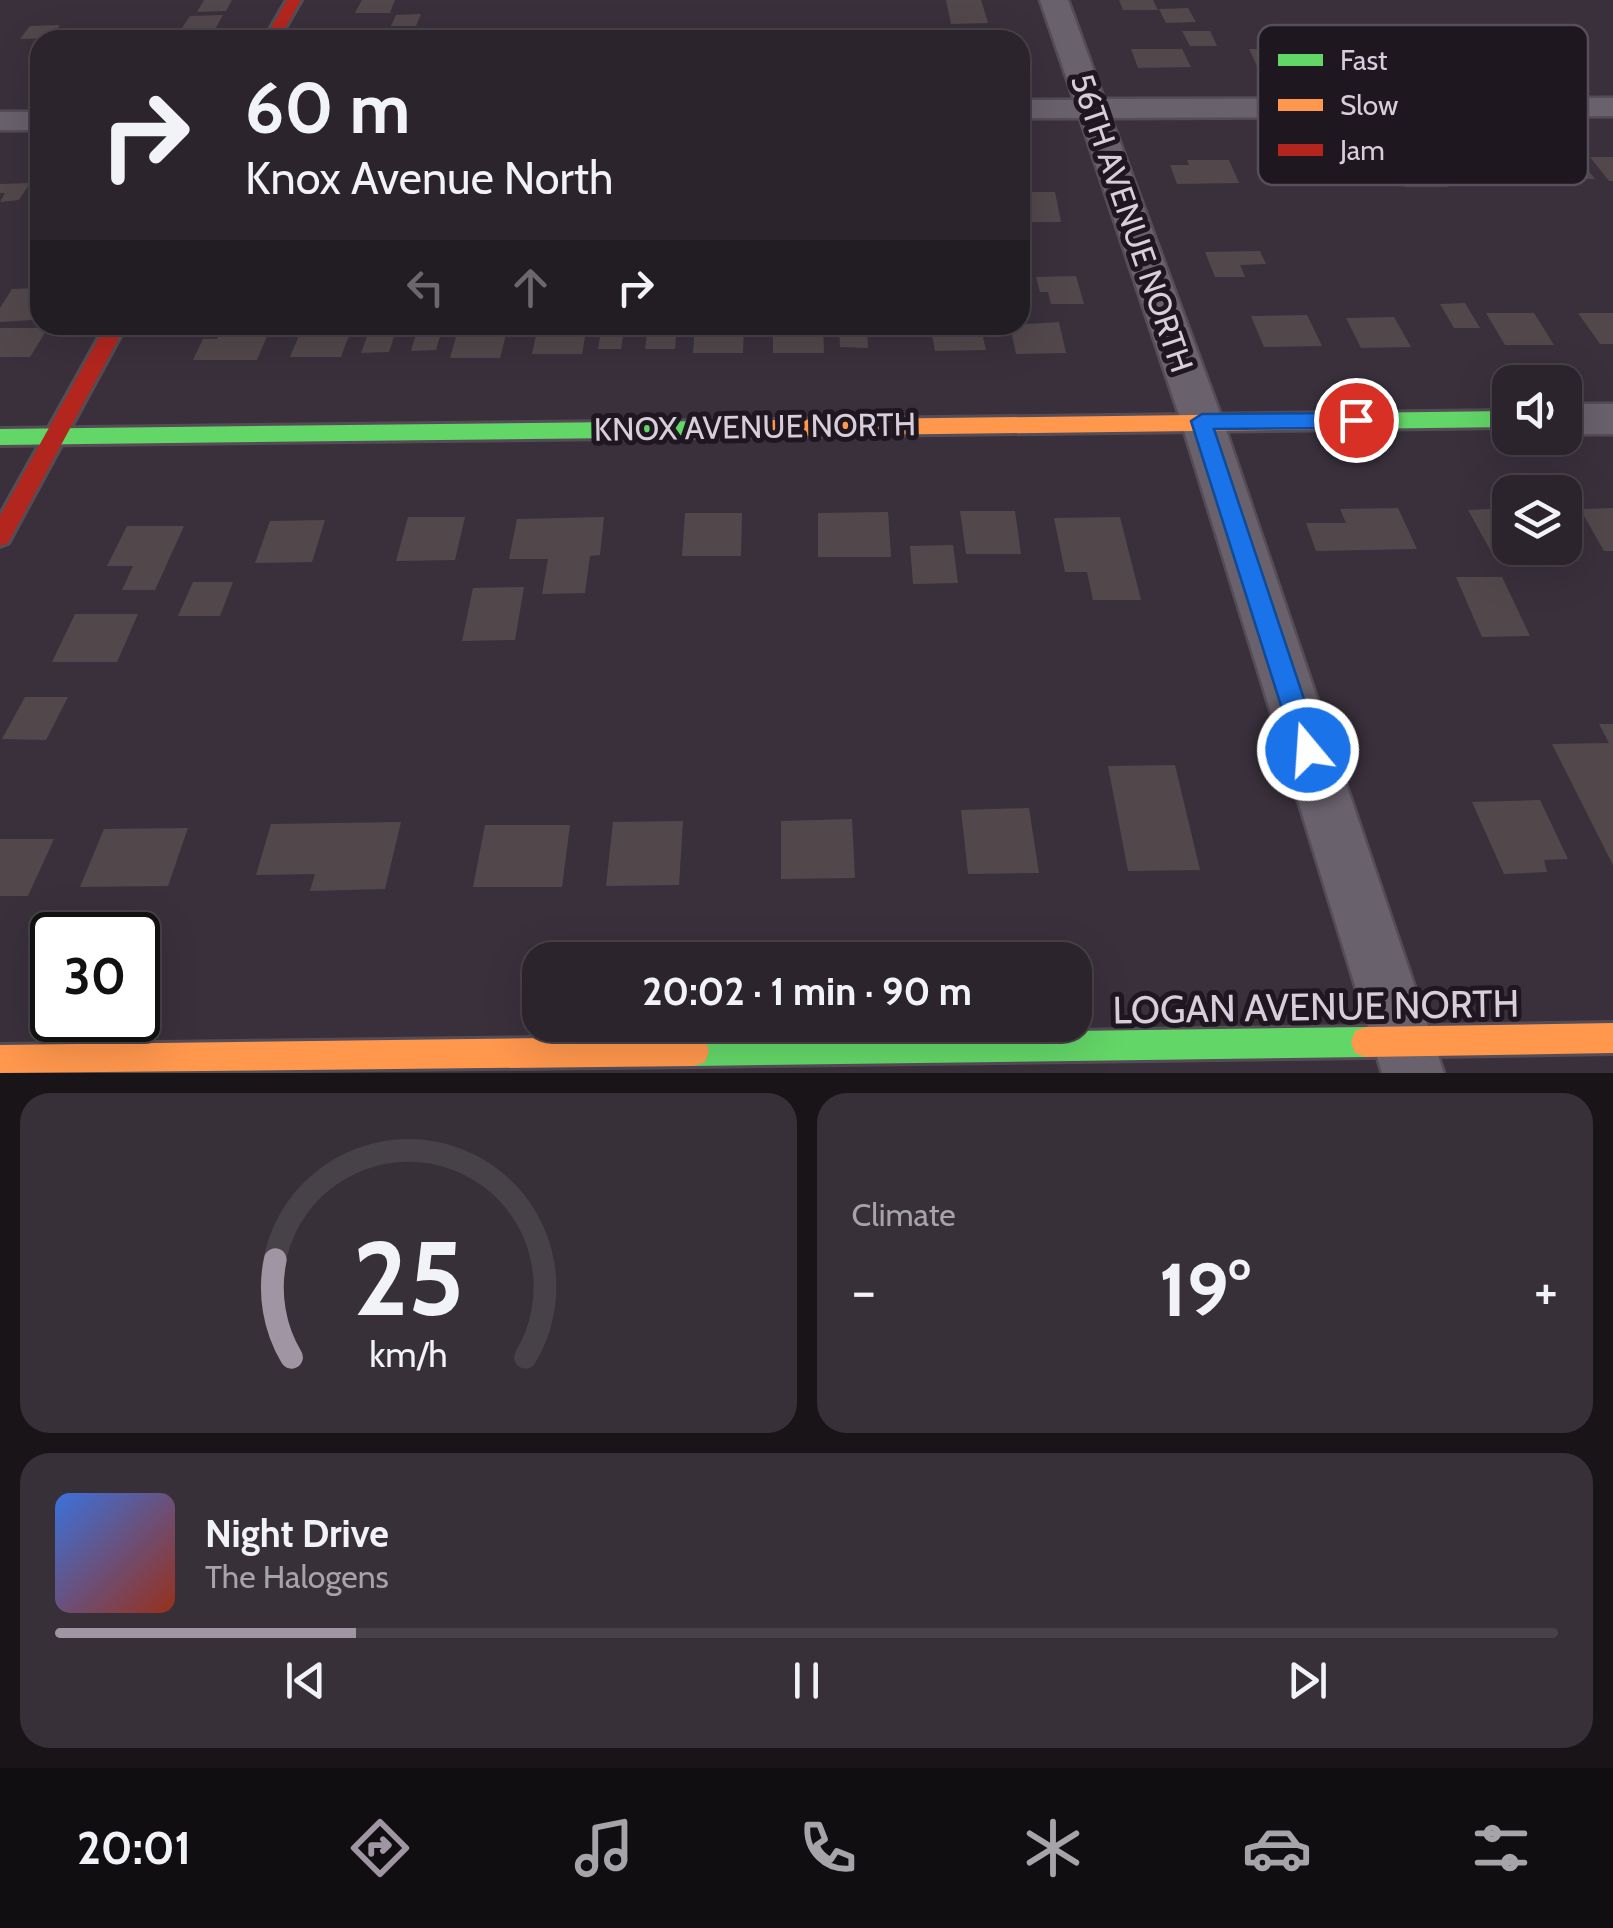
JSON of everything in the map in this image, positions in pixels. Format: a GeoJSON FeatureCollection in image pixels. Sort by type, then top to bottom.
{"type":"FeatureCollection","features":[{"type":"Feature","properties":{"kind":"street"},"geometry":{"type":"LineString","coordinates":[[278,30],[294,0]]}},
{"type":"Feature","properties":{"kind":"street","name":"56TH AVENUE NORTH"},"geometry":{"type":"LineString","coordinates":[[1054,0],[1202,421],[1408,1057]]}},
{"type":"Feature","properties":{"kind":"street"},"geometry":{"type":"LineString","coordinates":[[1588,107],[1613,107]]}},
{"type":"Feature","properties":{"kind":"street"},"geometry":{"type":"LineString","coordinates":[[1030,109],[1258,108]]}},
{"type":"Feature","properties":{"kind":"street"},"geometry":{"type":"LineString","coordinates":[[0,121],[30,121]]}},
{"type":"Feature","properties":{"kind":"street"},"geometry":{"type":"LineString","coordinates":[[0,538],[111,335]]}},
{"type":"Feature","properties":{"kind":"street"},"geometry":{"type":"LineString","coordinates":[[1582,419],[1613,418]]}},
{"type":"Feature","properties":{"kind":"street","name":"KNOX AVENUE NORTH"},"geometry":{"type":"LineString","coordinates":[[0,438],[1492,419]]}},
{"type":"Feature","properties":{"kind":"street","name":"LOGAN AVENUE NORTH"},"geometry":{"type":"LineString","coordinates":[[0,1060],[1408,1057],[1613,1038]]}},
{"type":"Feature","properties":{"kind":"building"},"geometry":{"type":"Polygon","coordinates":[[[204,0],[232,0],[226,11],[197,12],[204,0]]]}},
{"type":"Feature","properties":{"kind":"building"},"geometry":{"type":"Polygon","coordinates":[[[362,0],[395,0],[390,13],[355,13],[362,0]]]}},
{"type":"Feature","properties":{"kind":"building"},"geometry":{"type":"Polygon","coordinates":[[[946,0],[981,0],[988,23],[951,24],[946,0]]]}},
{"type":"Feature","properties":{"kind":"building"},"geometry":{"type":"Polygon","coordinates":[[[1119,0],[1153,0],[1158,10],[1123,10],[1119,0]]]}},
{"type":"Feature","properties":{"kind":"building"},"geometry":{"type":"Polygon","coordinates":[[[1188,8],[1196,22],[1166,23],[1159,9],[1188,8]]]}},
{"type":"Feature","properties":{"kind":"building"},"geometry":{"type":"Polygon","coordinates":[[[421,14],[416,26],[391,26],[396,15],[421,14]]]}},
{"type":"Feature","properties":{"kind":"building"},"geometry":{"type":"Polygon","coordinates":[[[223,15],[215,30],[181,30],[190,16],[223,15]]]}},
{"type":"Feature","properties":{"kind":"building"},"geometry":{"type":"Polygon","coordinates":[[[60,25],[56,30],[30,30],[30,39],[20,39],[30,26],[60,25]]]}},
{"type":"Feature","properties":{"kind":"building"},"geometry":{"type":"Polygon","coordinates":[[[1182,31],[1210,31],[1217,46],[1190,46],[1182,31]]]}},
{"type":"Feature","properties":{"kind":"building"},"geometry":{"type":"Polygon","coordinates":[[[1131,49],[1182,49],[1191,67],[1138,68],[1131,49]]]}},
{"type":"Feature","properties":{"kind":"building"},"geometry":{"type":"Polygon","coordinates":[[[1249,49],[1258,49],[1258,68],[1249,49]]]}},
{"type":"Feature","properties":{"kind":"building"},"geometry":{"type":"Polygon","coordinates":[[[1590,157],[1613,157],[1613,181],[1609,181],[1590,157]]]}},
{"type":"Feature","properties":{"kind":"building"},"geometry":{"type":"Polygon","coordinates":[[[1187,160],[1229,160],[1239,183],[1177,184],[1170,165],[1189,165],[1187,160]]]}},
{"type":"Feature","properties":{"kind":"building"},"geometry":{"type":"Polygon","coordinates":[[[30,183],[19,200],[0,202],[5,193],[0,193],[0,184],[30,183]]]}},
{"type":"Feature","properties":{"kind":"building"},"geometry":{"type":"Polygon","coordinates":[[[1404,185],[1448,187],[1405,187],[1404,185]]]}},
{"type":"Feature","properties":{"kind":"building"},"geometry":{"type":"Polygon","coordinates":[[[1030,192],[1055,192],[1061,222],[1030,222],[1030,192]]]}},
{"type":"Feature","properties":{"kind":"building"},"geometry":{"type":"Polygon","coordinates":[[[1260,251],[1266,264],[1240,265],[1245,277],[1215,277],[1205,252],[1260,251]]]}},
{"type":"Feature","properties":{"kind":"building"},"geometry":{"type":"Polygon","coordinates":[[[1076,276],[1084,304],[1051,304],[1048,292],[1040,292],[1036,277],[1076,276]]]}},
{"type":"Feature","properties":{"kind":"building"},"geometry":{"type":"Polygon","coordinates":[[[30,288],[30,320],[0,322],[0,308],[12,289],[30,288]]]}},
{"type":"Feature","properties":{"kind":"building"},"geometry":{"type":"Polygon","coordinates":[[[1465,303],[1480,328],[1454,328],[1440,304],[1465,303]]]}},
{"type":"Feature","properties":{"kind":"building"},"geometry":{"type":"Polygon","coordinates":[[[1486,313],[1534,313],[1554,345],[1505,345],[1486,313]]]}},
{"type":"Feature","properties":{"kind":"building"},"geometry":{"type":"Polygon","coordinates":[[[1578,313],[1613,313],[1613,344],[1600,344],[1578,313]]]}},
{"type":"Feature","properties":{"kind":"building"},"geometry":{"type":"Polygon","coordinates":[[[1307,315],[1322,346],[1264,347],[1251,316],[1307,315]]]}},
{"type":"Feature","properties":{"kind":"building"},"geometry":{"type":"Polygon","coordinates":[[[1394,317],[1411,347],[1361,348],[1346,318],[1394,317]]]}},
{"type":"Feature","properties":{"kind":"building"},"geometry":{"type":"Polygon","coordinates":[[[1059,322],[1066,353],[1016,354],[1012,335],[1030,335],[1030,324],[1059,322]]]}},
{"type":"Feature","properties":{"kind":"building"},"geometry":{"type":"Polygon","coordinates":[[[0,328],[30,328],[30,335],[44,335],[30,357],[0,357],[0,328]]]}},
{"type":"Feature","properties":{"kind":"building"},"geometry":{"type":"Polygon","coordinates":[[[219,335],[268,335],[257,360],[193,360],[203,339],[217,339],[219,335]]]}},
{"type":"Feature","properties":{"kind":"building"},"geometry":{"type":"Polygon","coordinates":[[[299,335],[349,335],[341,357],[290,357],[299,335]]]}},
{"type":"Feature","properties":{"kind":"building"},"geometry":{"type":"Polygon","coordinates":[[[367,335],[395,335],[389,352],[361,353],[367,335]]]}},
{"type":"Feature","properties":{"kind":"building"},"geometry":{"type":"Polygon","coordinates":[[[416,335],[440,335],[436,350],[411,351],[416,335]]]}},
{"type":"Feature","properties":{"kind":"building"},"geometry":{"type":"Polygon","coordinates":[[[456,335],[506,335],[500,358],[450,358],[456,335]]]}},
{"type":"Feature","properties":{"kind":"building"},"geometry":{"type":"Polygon","coordinates":[[[536,335],[585,335],[582,354],[532,354],[536,335]]]}},
{"type":"Feature","properties":{"kind":"building"},"geometry":{"type":"Polygon","coordinates":[[[600,335],[623,335],[621,349],[598,349],[600,335]]]}},
{"type":"Feature","properties":{"kind":"building"},"geometry":{"type":"Polygon","coordinates":[[[647,335],[676,335],[675,349],[645,349],[647,335]]]}},
{"type":"Feature","properties":{"kind":"building"},"geometry":{"type":"Polygon","coordinates":[[[694,335],[744,335],[743,353],[693,353],[694,335]]]}},
{"type":"Feature","properties":{"kind":"building"},"geometry":{"type":"Polygon","coordinates":[[[773,335],[823,335],[824,353],[773,353],[773,335]]]}},
{"type":"Feature","properties":{"kind":"building"},"geometry":{"type":"Polygon","coordinates":[[[839,335],[867,335],[868,348],[840,347],[839,335]]]}},
{"type":"Feature","properties":{"kind":"building"},"geometry":{"type":"Polygon","coordinates":[[[932,335],[982,335],[986,350],[935,351],[932,335]]]}},
{"type":"Feature","properties":{"kind":"building"},"geometry":{"type":"Polygon","coordinates":[[[1398,508],[1417,549],[1316,551],[1306,523],[1346,523],[1340,509],[1398,508]]]}},
{"type":"Feature","properties":{"kind":"building"},"geometry":{"type":"Polygon","coordinates":[[[1613,508],[1613,551],[1604,551],[1582,509],[1613,508]]]}},
{"type":"Feature","properties":{"kind":"building"},"geometry":{"type":"Polygon","coordinates":[[[1492,509],[1492,553],[1468,510],[1492,509]]]}},
{"type":"Feature","properties":{"kind":"building"},"geometry":{"type":"Polygon","coordinates":[[[960,511],[1015,511],[1021,554],[966,554],[960,511]]]}},
{"type":"Feature","properties":{"kind":"building"},"geometry":{"type":"Polygon","coordinates":[[[888,512],[891,557],[818,557],[818,513],[888,512]]]}},
{"type":"Feature","properties":{"kind":"building"},"geometry":{"type":"Polygon","coordinates":[[[685,513],[742,513],[741,556],[682,556],[685,513]]]}},
{"type":"Feature","properties":{"kind":"building"},"geometry":{"type":"Polygon","coordinates":[[[408,517],[465,517],[455,560],[396,561],[408,517]]]}},
{"type":"Feature","properties":{"kind":"building"},"geometry":{"type":"Polygon","coordinates":[[[604,517],[600,555],[590,556],[585,593],[542,594],[548,559],[509,559],[517,519],[604,517]]]}},
{"type":"Feature","properties":{"kind":"building"},"geometry":{"type":"Polygon","coordinates":[[[1120,517],[1141,600],[1093,600],[1087,572],[1065,572],[1054,518],[1120,517]]]}},
{"type":"Feature","properties":{"kind":"building"},"geometry":{"type":"Polygon","coordinates":[[[325,520],[312,562],[255,563],[270,521],[325,520]]]}},
{"type":"Feature","properties":{"kind":"building"},"geometry":{"type":"Polygon","coordinates":[[[127,526],[184,526],[155,590],[122,590],[133,566],[107,566],[127,526]]]}},
{"type":"Feature","properties":{"kind":"building"},"geometry":{"type":"Polygon","coordinates":[[[953,545],[958,583],[913,584],[910,546],[953,545]]]}},
{"type":"Feature","properties":{"kind":"building"},"geometry":{"type":"Polygon","coordinates":[[[1456,577],[1502,577],[1530,636],[1482,637],[1456,577]]]}},
{"type":"Feature","properties":{"kind":"building"},"geometry":{"type":"Polygon","coordinates":[[[193,582],[233,582],[220,616],[178,616],[193,582]]]}},
{"type":"Feature","properties":{"kind":"building"},"geometry":{"type":"Polygon","coordinates":[[[524,587],[515,640],[462,641],[473,588],[524,587]]]}},
{"type":"Feature","properties":{"kind":"building"},"geometry":{"type":"Polygon","coordinates":[[[75,614],[138,614],[117,662],[52,662],[75,614]]]}},
{"type":"Feature","properties":{"kind":"building"},"geometry":{"type":"Polygon","coordinates":[[[25,697],[68,697],[46,740],[2,739],[25,697]]]}},
{"type":"Feature","properties":{"kind":"building"},"geometry":{"type":"Polygon","coordinates":[[[1599,724],[1613,724],[1613,865],[1552,744],[1609,743],[1599,724]]]}},
{"type":"Feature","properties":{"kind":"building"},"geometry":{"type":"Polygon","coordinates":[[[1175,765],[1200,870],[1128,871],[1108,766],[1175,765]]]}},
{"type":"Feature","properties":{"kind":"building"},"geometry":{"type":"Polygon","coordinates":[[[1540,800],[1568,859],[1544,860],[1547,872],[1504,874],[1472,802],[1540,800]]]}},
{"type":"Feature","properties":{"kind":"building"},"geometry":{"type":"Polygon","coordinates":[[[1029,808],[1039,873],[968,874],[961,810],[1029,808]]]}},
{"type":"Feature","properties":{"kind":"building"},"geometry":{"type":"Polygon","coordinates":[[[852,819],[855,878],[781,879],[781,821],[852,819]]]}},
{"type":"Feature","properties":{"kind":"building"},"geometry":{"type":"Polygon","coordinates":[[[683,821],[679,885],[606,886],[613,822],[683,821]]]}},
{"type":"Feature","properties":{"kind":"building"},"geometry":{"type":"Polygon","coordinates":[[[401,822],[385,889],[310,891],[315,874],[256,875],[271,824],[401,822]]]}},
{"type":"Feature","properties":{"kind":"building"},"geometry":{"type":"Polygon","coordinates":[[[485,825],[570,825],[562,887],[473,887],[485,825]]]}},
{"type":"Feature","properties":{"kind":"building"},"geometry":{"type":"Polygon","coordinates":[[[188,828],[168,886],[80,887],[104,829],[188,828]]]}},
{"type":"Feature","properties":{"kind":"building"},"geometry":{"type":"Polygon","coordinates":[[[0,839],[54,839],[28,896],[0,896],[0,839]]]}},
{"type":"Feature","properties":{"kind":"traffic: fast"},"geometry":{"type":"LineString","coordinates":[[1350,421],[1492,419]]}},
{"type":"Feature","properties":{"kind":"traffic: fast"},"geometry":{"type":"LineString","coordinates":[[0,437],[706,429]]}},
{"type":"Feature","properties":{"kind":"traffic: fast"},"geometry":{"type":"LineString","coordinates":[[694,1051],[1366,1042]]}},
{"type":"Feature","properties":{"kind":"traffic: slow"},"geometry":{"type":"LineString","coordinates":[[706,429],[1350,421]]}},
{"type":"Feature","properties":{"kind":"traffic: slow"},"geometry":{"type":"LineString","coordinates":[[1366,1042],[1613,1038]]}},
{"type":"Feature","properties":{"kind":"traffic: slow"},"geometry":{"type":"LineString","coordinates":[[0,1061],[694,1051]]}},
{"type":"Feature","properties":{"kind":"traffic: jam"},"geometry":{"type":"LineString","coordinates":[[277,30],[294,0]]}},
{"type":"Feature","properties":{"kind":"traffic: jam"},"geometry":{"type":"LineString","coordinates":[[0,537],[111,335]]}},
{"type":"Feature","properties":{"kind":"route"},"geometry":{"type":"LineString","coordinates":[[1308,750],[1202,421],[1356,420]]}}]}
